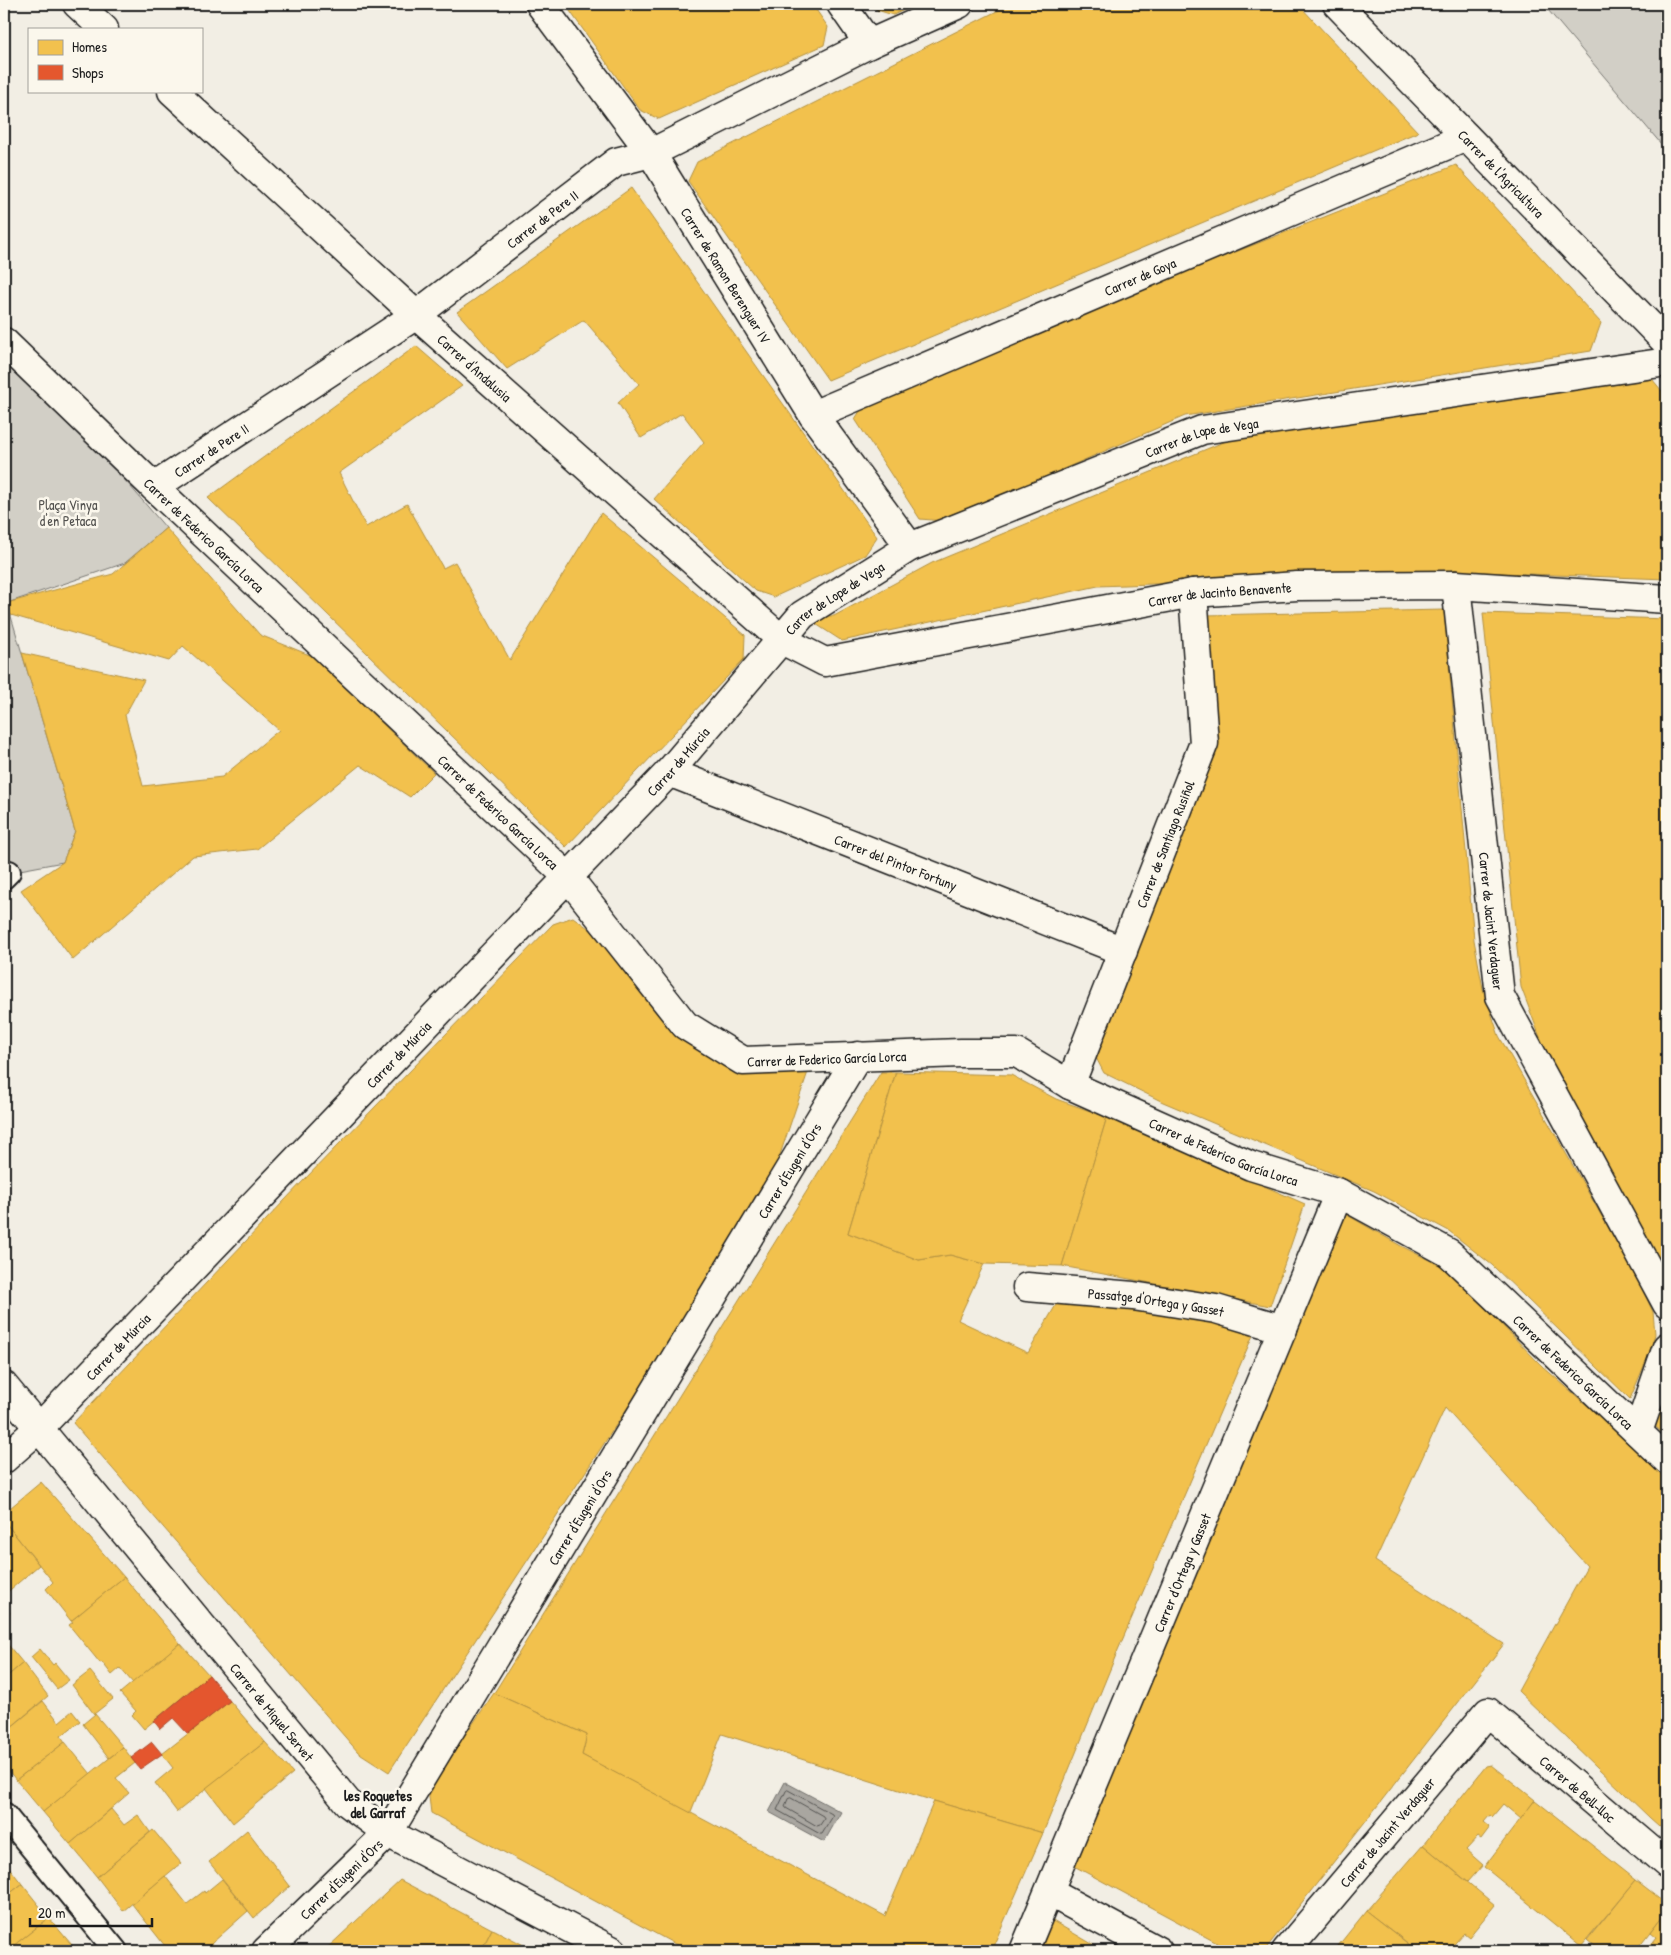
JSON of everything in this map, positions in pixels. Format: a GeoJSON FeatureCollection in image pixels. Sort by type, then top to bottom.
{"type":"FeatureCollection","features":[{"type":"Feature","properties":{"kind":"street"},"geometry":{"type":"LineString","coordinates":[[77,4],[103,28]]}},
{"type":"Feature","properties":{"kind":"street","name":"Carrer de Ramon Berenguer IV"},"geometry":{"type":"LineString","coordinates":[[540,4],[651,153],[813,415],[910,547]]}},
{"type":"Feature","properties":{"kind":"street"},"geometry":{"type":"LineString","coordinates":[[841,4],[869,44]]}},
{"type":"Feature","properties":{"kind":"street","name":"Carrer de Pere II"},"geometry":{"type":"LineString","coordinates":[[154,487],[416,315],[616,162],[651,153],[869,44],[960,4]]}},
{"type":"Feature","properties":{"kind":"street","name":"Carrer de l'Agricultura"},"geometry":{"type":"LineString","coordinates":[[1337,4],[1667,343]]}},
{"type":"Feature","properties":{"kind":"street","name":"Carrer d'Andalusia"},"geometry":{"type":"LineString","coordinates":[[173,92],[416,315],[782,640]]}},
{"type":"Feature","properties":{"kind":"street","name":"Carrer de Goya"},"geometry":{"type":"LineString","coordinates":[[813,415],[1466,137]]}},
{"type":"Feature","properties":{"kind":"street","name":"Carrer de Federico García Lorca"},"geometry":{"type":"LineString","coordinates":[[4,342],[154,487],[568,877],[685,1026],[743,1061],[858,1056],[1017,1053],[1070,1085],[1251,1166],[1339,1193],[1449,1253],[1667,1460]]}},
{"type":"Feature","properties":{"kind":"street","name":"Carrer de Lope de Vega"},"geometry":{"type":"LineString","coordinates":[[782,640],[802,615],[910,547],[1202,430],[1667,362]]}},
{"type":"Feature","properties":{"kind":"street","name":"Carrer de Jacinto Benavente"},"geometry":{"type":"LineString","coordinates":[[782,640],[825,662],[1193,593],[1297,586],[1456,585],[1667,599]]}},
{"type":"Feature","properties":{"kind":"street","name":"Carrer de Jacint Verdaguer"},"geometry":{"type":"LineString","coordinates":[[1456,585],[1500,996],[1667,1304]]}},
{"type":"Feature","properties":{"kind":"street","name":"Carrer de Santiago Rusiñol"},"geometry":{"type":"LineString","coordinates":[[1070,1085],[1204,743],[1193,593]]}},
{"type":"Feature","properties":{"kind":"street","name":"Carrer de Múrcia"},"geometry":{"type":"LineString","coordinates":[[4,1459],[38,1428],[669,772],[782,640]]}},
{"type":"Feature","properties":{"kind":"street","name":"Carrer del Pintor Fortuny"},"geometry":{"type":"LineString","coordinates":[[669,772],[1123,951]]}},
{"type":"Feature","properties":{"kind":"street","name":"Carrer d'Eugeni d'Ors"},"geometry":{"type":"LineString","coordinates":[[266,1951],[388,1833],[858,1056]]}},
{"type":"Feature","properties":{"kind":"street","name":"Carrer d'Ortega y Gasset"},"geometry":{"type":"LineString","coordinates":[[1024,1951],[1339,1193]]}},
{"type":"Feature","properties":{"kind":"street","name":"Passatge d'Ortega y Gasset"},"geometry":{"type":"LineString","coordinates":[[1027,1287],[1133,1296],[1216,1308],[1283,1329]]}},
{"type":"Feature","properties":{"kind":"street"},"geometry":{"type":"LineString","coordinates":[[1638,1432],[1667,1347]]}},
{"type":"Feature","properties":{"kind":"street","name":"Carrer de Miquel Servet"},"geometry":{"type":"LineString","coordinates":[[4,1386],[348,1803],[388,1833],[613,1951]]}},
{"type":"Feature","properties":{"kind":"street","name":"Carrer de Jacint Verdaguer"},"geometry":{"type":"LineString","coordinates":[[1286,1951],[1488,1712]]}},
{"type":"Feature","properties":{"kind":"street","name":"Carrer de Bell-lloc"},"geometry":{"type":"LineString","coordinates":[[1488,1712],[1667,1864]]}},
{"type":"Feature","properties":{"kind":"street"},"geometry":{"type":"LineString","coordinates":[[1049,1892],[1158,1951]]}},
{"type":"Feature","properties":{"kind":"lane"},"geometry":{"type":"LineString","coordinates":[[4,1814],[116,1951]]}},
{"type":"Feature","properties":{"kind":"green space"},"geometry":{"type":"Polygon","coordinates":[[[1543,4],[1667,4],[1667,151],[1543,4]]]}},
{"type":"Feature","properties":{"kind":"green space","name":"Plaça Vinya d'en Petaca"},"geometry":{"type":"Polygon","coordinates":[[[18,355],[166,528],[125,563],[7,603],[75,831],[63,862],[9,872],[4,876],[4,367],[18,355]]]}},
{"type":"Feature","properties":{"kind":"water"},"geometry":{"type":"Polygon","coordinates":[[[785,1782],[841,1812],[824,1842],[769,1812],[785,1782]]]}},
{"type":"Feature","properties":{"kind":"building: Homes"},"geometry":{"type":"Polygon","coordinates":[[[565,4],[812,4],[828,27],[824,45],[659,119],[640,110],[565,4]]]}},
{"type":"Feature","properties":{"kind":"building: Homes"},"geometry":{"type":"Polygon","coordinates":[[[870,4],[917,4],[893,15],[877,10],[870,4]]]}},
{"type":"Feature","properties":{"kind":"building: Homes"},"geometry":{"type":"Polygon","coordinates":[[[1011,4],[1298,4],[1418,132],[828,380],[688,181],[697,162],[1011,4]]]}},
{"type":"Feature","properties":{"kind":"building: Homes"},"geometry":{"type":"Polygon","coordinates":[[[1456,165],[1601,323],[1591,351],[1185,416],[944,521],[920,519],[855,419],[862,408],[1129,294],[1456,165]]]}},
{"type":"Feature","properties":{"kind":"building: Homes"},"geometry":{"type":"Polygon","coordinates":[[[631,188],[877,537],[865,555],[774,597],[756,591],[654,499],[704,442],[682,413],[641,438],[618,403],[639,384],[584,320],[507,369],[457,312],[631,188]]]}},
{"type":"Feature","properties":{"kind":"building: Homes"},"geometry":{"type":"Polygon","coordinates":[[[416,346],[462,386],[339,473],[366,527],[407,504],[443,568],[455,562],[510,660],[601,513],[745,635],[744,659],[566,847],[208,498],[416,346]]]}},
{"type":"Feature","properties":{"kind":"building: Homes"},"geometry":{"type":"Polygon","coordinates":[[[1652,379],[1667,397],[1667,579],[1474,572],[1098,586],[842,641],[802,615],[834,616],[932,563],[1226,441],[1652,379]]]}},
{"type":"Feature","properties":{"kind":"building: Homes"},"geometry":{"type":"Polygon","coordinates":[[[166,528],[260,635],[312,656],[434,773],[410,797],[360,765],[257,849],[193,856],[73,960],[21,890],[63,862],[75,831],[22,653],[144,680],[125,715],[143,786],[222,777],[279,730],[183,646],[169,661],[11,615],[7,603],[113,574],[166,528]]]}},
{"type":"Feature","properties":{"kind":"building: Homes"},"geometry":{"type":"Polygon","coordinates":[[[1444,610],[1474,940],[1483,989],[1499,1036],[1637,1278],[1653,1312],[1655,1334],[1649,1354],[1630,1399],[1492,1265],[1449,1231],[1374,1191],[1163,1102],[1104,1073],[1094,1054],[1208,759],[1205,615],[1444,610]]]}},
{"type":"Feature","properties":{"kind":"building: Homes"},"geometry":{"type":"Polygon","coordinates":[[[1483,613],[1667,619],[1667,1288],[1546,1053],[1521,987],[1483,613]]]}},
{"type":"Feature","properties":{"kind":"building: Homes"},"geometry":{"type":"Polygon","coordinates":[[[573,917],[592,931],[668,1020],[719,1064],[809,1069],[766,1196],[389,1772],[358,1752],[73,1423],[304,1180],[553,924],[573,917]]]}},
{"type":"Feature","properties":{"kind":"building: Homes"},"geometry":{"type":"Polygon","coordinates":[[[881,1072],[896,1072],[848,1233],[919,1260],[950,1255],[984,1264],[958,1320],[1028,1353],[1060,1298],[1256,1328],[1118,1650],[1043,1833],[934,1801],[722,1734],[690,1814],[582,1755],[587,1735],[494,1693],[881,1072]]]}},
{"type":"Feature","properties":{"kind":"building: Homes"},"geometry":{"type":"Polygon","coordinates":[[[896,1072],[1011,1075],[1056,1099],[1107,1117],[1062,1266],[984,1264],[950,1255],[919,1260],[848,1233],[896,1072]]]}},
{"type":"Feature","properties":{"kind":"building: Homes"},"geometry":{"type":"Polygon","coordinates":[[[1107,1117],[1305,1204],[1270,1306],[1062,1266],[1107,1117]]]}},
{"type":"Feature","properties":{"kind":"building: Homes"},"geometry":{"type":"Polygon","coordinates":[[[1342,1212],[1401,1246],[1447,1269],[1542,1366],[1667,1475],[1667,1833],[1518,1691],[1587,1566],[1445,1408],[1375,1561],[1504,1644],[1264,1951],[1232,1951],[1074,1866],[1342,1212]]]}},
{"type":"Feature","properties":{"kind":"building: Homes"},"geometry":{"type":"Polygon","coordinates":[[[1667,1392],[1667,1437],[1655,1426],[1667,1392]]]}},
{"type":"Feature","properties":{"kind":"building: Homes"},"geometry":{"type":"Polygon","coordinates":[[[41,1482],[124,1577],[71,1621],[46,1589],[53,1582],[4,1521],[4,1513],[41,1482]]]}},
{"type":"Feature","properties":{"kind":"building: Homes"},"geometry":{"type":"Polygon","coordinates":[[[4,1521],[39,1565],[4,1595],[4,1521]]]}},
{"type":"Feature","properties":{"kind":"building: Homes"},"geometry":{"type":"Polygon","coordinates":[[[124,1577],[180,1643],[133,1683],[120,1668],[112,1675],[69,1625],[73,1622],[71,1621],[124,1577]]]}},
{"type":"Feature","properties":{"kind":"building: Homes"},"geometry":{"type":"Polygon","coordinates":[[[4,1606],[10,1613],[4,1619],[4,1606]]]}},
{"type":"Feature","properties":{"kind":"building: Homes"},"geometry":{"type":"Polygon","coordinates":[[[4,1640],[23,1663],[4,1679],[4,1640]]]}},
{"type":"Feature","properties":{"kind":"building: Homes"},"geometry":{"type":"Polygon","coordinates":[[[180,1643],[209,1675],[144,1729],[132,1715],[136,1711],[120,1693],[180,1643]]]}},
{"type":"Feature","properties":{"kind":"building: Homes"},"geometry":{"type":"Polygon","coordinates":[[[40,1649],[69,1680],[57,1689],[31,1657],[40,1649]]]}},
{"type":"Feature","properties":{"kind":"building: Homes"},"geometry":{"type":"Polygon","coordinates":[[[23,1663],[48,1696],[4,1733],[4,1679],[23,1663]]]}},
{"type":"Feature","properties":{"kind":"building: Homes"},"geometry":{"type":"Polygon","coordinates":[[[90,1671],[113,1699],[94,1714],[72,1685],[90,1671]]]}},
{"type":"Feature","properties":{"kind":"building: Homes"},"geometry":{"type":"Polygon","coordinates":[[[494,1693],[587,1735],[582,1755],[885,1916],[934,1801],[1043,1833],[991,1951],[688,1951],[431,1813],[428,1789],[494,1693]]]}},
{"type":"Feature","properties":{"kind":"building: Homes"},"geometry":{"type":"Polygon","coordinates":[[[43,1701],[59,1722],[72,1711],[80,1721],[61,1736],[65,1742],[16,1780],[4,1765],[4,1733],[43,1701]]]}},
{"type":"Feature","properties":{"kind":"building: Homes"},"geometry":{"type":"Polygon","coordinates":[[[230,1701],[265,1742],[177,1812],[155,1783],[173,1768],[162,1754],[230,1701]]]}},
{"type":"Feature","properties":{"kind":"building: Homes"},"geometry":{"type":"Polygon","coordinates":[[[95,1714],[123,1747],[109,1758],[83,1724],[95,1714]]]}},
{"type":"Feature","properties":{"kind":"building: Homes"},"geometry":{"type":"Polygon","coordinates":[[[65,1742],[91,1774],[43,1812],[16,1780],[65,1742]]]}},
{"type":"Feature","properties":{"kind":"building: Homes"},"geometry":{"type":"Polygon","coordinates":[[[265,1742],[293,1773],[233,1823],[206,1788],[265,1742]]]}},
{"type":"Feature","properties":{"kind":"building: Homes"},"geometry":{"type":"Polygon","coordinates":[[[123,1747],[135,1763],[116,1778],[129,1793],[70,1844],[43,1812],[123,1747]]]}},
{"type":"Feature","properties":{"kind":"building: Homes"},"geometry":{"type":"Polygon","coordinates":[[[1491,1765],[1535,1800],[1521,1819],[1503,1804],[1492,1817],[1490,1815],[1484,1822],[1490,1827],[1481,1839],[1478,1837],[1466,1850],[1483,1865],[1468,1882],[1423,1845],[1486,1766],[1491,1765]]]}},
{"type":"Feature","properties":{"kind":"building: Homes"},"geometry":{"type":"Polygon","coordinates":[[[1535,1800],[1636,1880],[1581,1946],[1484,1867],[1535,1800]]]}},
{"type":"Feature","properties":{"kind":"building: Homes"},"geometry":{"type":"Polygon","coordinates":[[[111,1809],[124,1825],[138,1815],[150,1832],[97,1877],[70,1844],[111,1809]]]}},
{"type":"Feature","properties":{"kind":"building: Homes"},"geometry":{"type":"Polygon","coordinates":[[[153,1830],[181,1863],[123,1911],[97,1877],[153,1830]]]}},
{"type":"Feature","properties":{"kind":"building: Homes"},"geometry":{"type":"Polygon","coordinates":[[[247,1830],[290,1886],[254,1918],[209,1862],[247,1830]]]}},
{"type":"Feature","properties":{"kind":"building: Homes"},"geometry":{"type":"Polygon","coordinates":[[[1423,1845],[1495,1905],[1469,1937],[1464,1933],[1448,1951],[1418,1951],[1366,1911],[1423,1845]]]}},
{"type":"Feature","properties":{"kind":"building: Homes"},"geometry":{"type":"Polygon","coordinates":[[[4,1861],[22,1884],[4,1898],[4,1861]]]}},
{"type":"Feature","properties":{"kind":"building: Homes"},"geometry":{"type":"Polygon","coordinates":[[[165,1876],[187,1904],[204,1891],[205,1893],[222,1879],[248,1911],[203,1951],[169,1951],[132,1904],[165,1876]]]}},
{"type":"Feature","properties":{"kind":"building: Homes"},"geometry":{"type":"Polygon","coordinates":[[[400,1880],[492,1929],[481,1951],[324,1951],[400,1880]]]}},
{"type":"Feature","properties":{"kind":"building: Homes"},"geometry":{"type":"Polygon","coordinates":[[[1636,1880],[1667,1904],[1667,1910],[1635,1951],[1600,1951],[1587,1940],[1636,1880]]]}},
{"type":"Feature","properties":{"kind":"building: Homes"},"geometry":{"type":"Polygon","coordinates":[[[22,1884],[49,1918],[7,1951],[4,1951],[4,1898],[22,1884]]]}},
{"type":"Feature","properties":{"kind":"building: Homes"},"geometry":{"type":"Polygon","coordinates":[[[1667,1910],[1667,1951],[1645,1951],[1656,1937],[1650,1932],[1667,1910]]]}},
{"type":"Feature","properties":{"kind":"building: Homes"},"geometry":{"type":"Polygon","coordinates":[[[1366,1911],[1411,1946],[1418,1951],[1334,1951],[1366,1911]]]}},
{"type":"Feature","properties":{"kind":"building: Homes"},"geometry":{"type":"Polygon","coordinates":[[[49,1918],[77,1951],[7,1951],[18,1942],[49,1918]]]}},
{"type":"Feature","properties":{"kind":"building: Homes"},"geometry":{"type":"Polygon","coordinates":[[[1051,1920],[1104,1951],[1038,1951],[1051,1920]]]}},
{"type":"Feature","properties":{"kind":"building: Homes"},"geometry":{"type":"Polygon","coordinates":[[[492,1929],[495,1930],[535,1951],[481,1951],[492,1929]]]}},
{"type":"Feature","properties":{"kind":"building: Shops"},"geometry":{"type":"Polygon","coordinates":[[[209,1675],[230,1701],[188,1734],[173,1718],[160,1729],[154,1721],[209,1675]]]}},
{"type":"Feature","properties":{"kind":"building: Shops"},"geometry":{"type":"Polygon","coordinates":[[[152,1742],[162,1754],[140,1769],[131,1758],[152,1742]]]}},
{"type":"Feature","properties":{"kind":"district","name":"les Roquetes del Garraf"},"geometry":{"type":"Point","coordinates":[378,1804]}}]}
